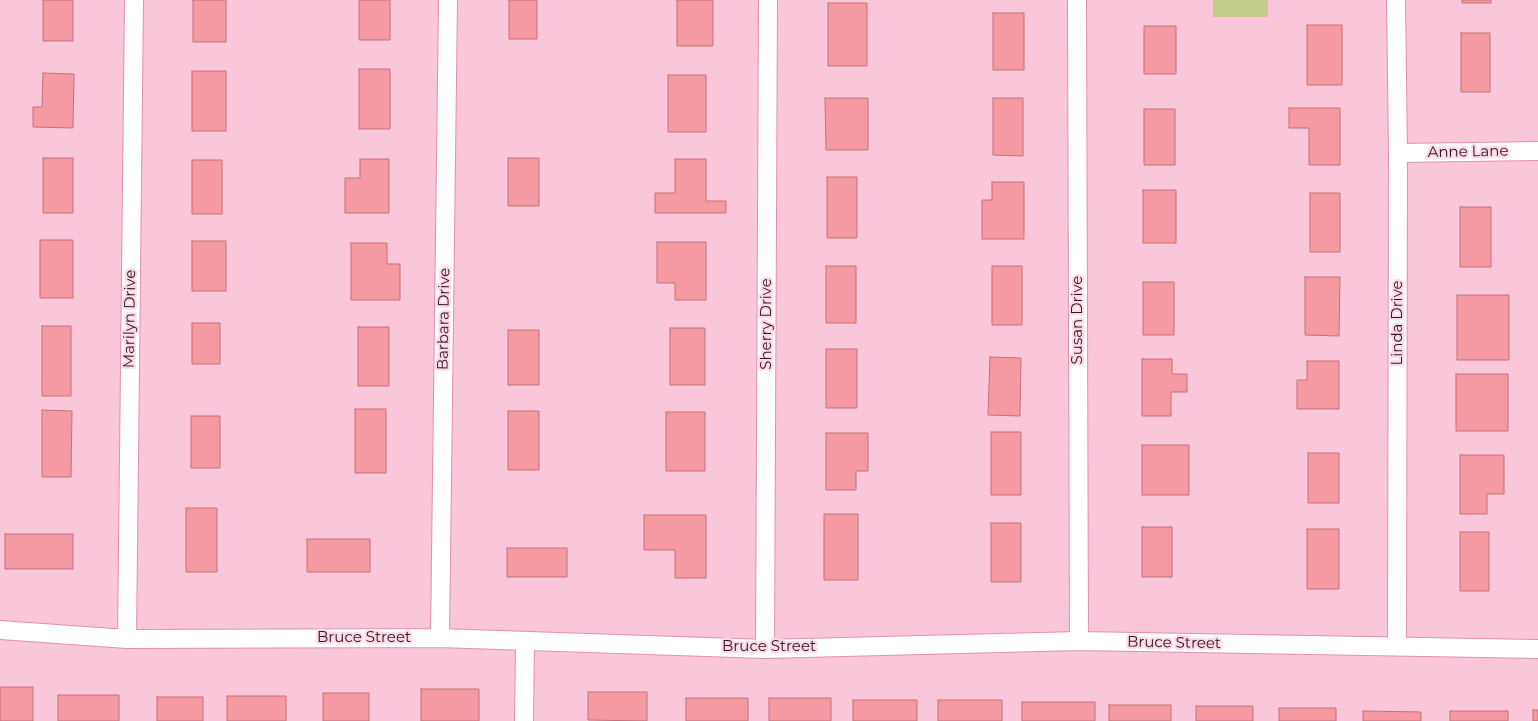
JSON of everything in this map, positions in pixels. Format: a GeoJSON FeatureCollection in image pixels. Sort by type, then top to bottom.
{"type":"FeatureCollection","features":[{"type":"Feature","properties":{"kind":"street","name":"Marilyn Drive"},"geometry":{"type":"LineString","coordinates":[[127,639],[134,0]]}},
{"type":"Feature","properties":{"kind":"street","name":"Barbara Drive"},"geometry":{"type":"LineString","coordinates":[[440,638],[448,0]]}},
{"type":"Feature","properties":{"kind":"street","name":"Sherry Drive"},"geometry":{"type":"LineString","coordinates":[[765,649],[768,0]]}},
{"type":"Feature","properties":{"kind":"street","name":"Susan Drive"},"geometry":{"type":"LineString","coordinates":[[1077,0],[1079,641]]}},
{"type":"Feature","properties":{"kind":"street","name":"Linda Drive"},"geometry":{"type":"LineString","coordinates":[[1396,0],[1398,153],[1397,647]]}},
{"type":"Feature","properties":{"kind":"street","name":"Anne Lane"},"geometry":{"type":"LineString","coordinates":[[1398,153],[1538,151]]}},
{"type":"Feature","properties":{"kind":"street","name":"Bruce Street"},"geometry":{"type":"LineString","coordinates":[[0,630],[127,639],[440,638],[765,649],[1079,641],[1538,649]]}},
{"type":"Feature","properties":{"kind":"street"},"geometry":{"type":"LineString","coordinates":[[524,721],[525,641]]}},
{"type":"Feature","properties":{"kind":"green space"},"geometry":{"type":"Polygon","coordinates":[[[1213,0],[1268,0],[1268,17],[1213,17],[1213,0]]]}},
{"type":"Feature","properties":{"kind":"building"},"geometry":{"type":"Polygon","coordinates":[[[43,0],[73,0],[73,41],[43,41],[43,0]]]}},
{"type":"Feature","properties":{"kind":"building"},"geometry":{"type":"Polygon","coordinates":[[[193,0],[226,0],[226,42],[193,42],[193,0]]]}},
{"type":"Feature","properties":{"kind":"building"},"geometry":{"type":"Polygon","coordinates":[[[359,0],[390,0],[390,40],[359,40],[359,0]]]}},
{"type":"Feature","properties":{"kind":"building"},"geometry":{"type":"Polygon","coordinates":[[[509,0],[537,0],[537,39],[509,39],[509,0]]]}},
{"type":"Feature","properties":{"kind":"building"},"geometry":{"type":"Polygon","coordinates":[[[677,0],[713,0],[713,46],[677,46],[677,0]]]}},
{"type":"Feature","properties":{"kind":"building"},"geometry":{"type":"Polygon","coordinates":[[[1462,0],[1491,0],[1491,3],[1462,3],[1462,0]]]}},
{"type":"Feature","properties":{"kind":"building"},"geometry":{"type":"Polygon","coordinates":[[[828,3],[867,3],[867,66],[828,66],[828,3]]]}},
{"type":"Feature","properties":{"kind":"building"},"geometry":{"type":"Polygon","coordinates":[[[993,13],[1024,13],[1024,70],[993,70],[993,13]]]}},
{"type":"Feature","properties":{"kind":"building"},"geometry":{"type":"Polygon","coordinates":[[[1307,25],[1342,25],[1342,85],[1307,85],[1307,25]]]}},
{"type":"Feature","properties":{"kind":"building"},"geometry":{"type":"Polygon","coordinates":[[[1144,26],[1176,26],[1176,74],[1144,74],[1144,26]]]}},
{"type":"Feature","properties":{"kind":"building"},"geometry":{"type":"Polygon","coordinates":[[[1461,33],[1490,33],[1490,92],[1461,92],[1461,33]]]}},
{"type":"Feature","properties":{"kind":"building"},"geometry":{"type":"Polygon","coordinates":[[[359,69],[390,69],[390,129],[359,129],[359,69]]]}},
{"type":"Feature","properties":{"kind":"building"},"geometry":{"type":"Polygon","coordinates":[[[192,71],[226,71],[226,131],[192,131],[192,71]]]}},
{"type":"Feature","properties":{"kind":"building"},"geometry":{"type":"Polygon","coordinates":[[[43,73],[74,74],[73,128],[33,127],[33,107],[42,107],[43,73]]]}},
{"type":"Feature","properties":{"kind":"building"},"geometry":{"type":"Polygon","coordinates":[[[668,75],[706,75],[706,132],[668,132],[668,75]]]}},
{"type":"Feature","properties":{"kind":"building"},"geometry":{"type":"Polygon","coordinates":[[[825,98],[868,98],[868,150],[826,150],[825,98]]]}},
{"type":"Feature","properties":{"kind":"building"},"geometry":{"type":"Polygon","coordinates":[[[993,98],[1023,98],[1023,156],[993,155],[993,98]]]}},
{"type":"Feature","properties":{"kind":"building"},"geometry":{"type":"Polygon","coordinates":[[[1289,108],[1340,108],[1340,165],[1309,165],[1309,128],[1289,128],[1289,108]]]}},
{"type":"Feature","properties":{"kind":"building"},"geometry":{"type":"Polygon","coordinates":[[[1144,109],[1175,109],[1175,165],[1144,165],[1144,109]]]}},
{"type":"Feature","properties":{"kind":"building"},"geometry":{"type":"Polygon","coordinates":[[[43,158],[73,158],[73,213],[43,213],[43,158]]]}},
{"type":"Feature","properties":{"kind":"building"},"geometry":{"type":"Polygon","coordinates":[[[508,158],[539,158],[539,206],[508,206],[508,158]]]}},
{"type":"Feature","properties":{"kind":"building"},"geometry":{"type":"Polygon","coordinates":[[[360,159],[389,159],[389,213],[345,213],[345,178],[360,178],[360,159]]]}},
{"type":"Feature","properties":{"kind":"building"},"geometry":{"type":"Polygon","coordinates":[[[675,159],[706,159],[706,201],[726,201],[726,213],[655,213],[655,193],[675,193],[675,159]]]}},
{"type":"Feature","properties":{"kind":"building"},"geometry":{"type":"Polygon","coordinates":[[[192,160],[222,160],[222,214],[192,214],[192,160]]]}},
{"type":"Feature","properties":{"kind":"building"},"geometry":{"type":"Polygon","coordinates":[[[827,177],[857,177],[857,238],[827,238],[827,177]]]}},
{"type":"Feature","properties":{"kind":"building"},"geometry":{"type":"Polygon","coordinates":[[[992,182],[1024,182],[1024,239],[982,239],[982,200],[992,200],[992,182]]]}},
{"type":"Feature","properties":{"kind":"building"},"geometry":{"type":"Polygon","coordinates":[[[1143,190],[1176,190],[1176,243],[1143,243],[1143,190]]]}},
{"type":"Feature","properties":{"kind":"building"},"geometry":{"type":"Polygon","coordinates":[[[1310,193],[1340,193],[1340,252],[1310,252],[1310,193]]]}},
{"type":"Feature","properties":{"kind":"building"},"geometry":{"type":"Polygon","coordinates":[[[1460,207],[1491,207],[1491,267],[1460,267],[1460,207]]]}},
{"type":"Feature","properties":{"kind":"building"},"geometry":{"type":"Polygon","coordinates":[[[40,240],[73,240],[73,298],[40,298],[40,240]]]}},
{"type":"Feature","properties":{"kind":"building"},"geometry":{"type":"Polygon","coordinates":[[[192,241],[226,241],[226,291],[192,291],[192,241]]]}},
{"type":"Feature","properties":{"kind":"building"},"geometry":{"type":"Polygon","coordinates":[[[657,242],[706,242],[706,300],[675,300],[675,283],[657,283],[657,242]]]}},
{"type":"Feature","properties":{"kind":"building"},"geometry":{"type":"Polygon","coordinates":[[[351,243],[387,243],[387,264],[400,264],[400,300],[351,300],[351,243]]]}},
{"type":"Feature","properties":{"kind":"building"},"geometry":{"type":"Polygon","coordinates":[[[826,266],[856,266],[856,323],[826,323],[826,266]]]}},
{"type":"Feature","properties":{"kind":"building"},"geometry":{"type":"Polygon","coordinates":[[[992,266],[1022,266],[1022,325],[992,325],[992,266]]]}},
{"type":"Feature","properties":{"kind":"building"},"geometry":{"type":"Polygon","coordinates":[[[1305,277],[1340,277],[1339,336],[1305,335],[1305,277]]]}},
{"type":"Feature","properties":{"kind":"building"},"geometry":{"type":"Polygon","coordinates":[[[1143,282],[1174,282],[1174,335],[1143,335],[1143,282]]]}},
{"type":"Feature","properties":{"kind":"building"},"geometry":{"type":"Polygon","coordinates":[[[1457,295],[1509,295],[1509,360],[1457,360],[1457,295]]]}},
{"type":"Feature","properties":{"kind":"building"},"geometry":{"type":"Polygon","coordinates":[[[192,323],[220,323],[220,364],[192,364],[192,323]]]}},
{"type":"Feature","properties":{"kind":"building"},"geometry":{"type":"Polygon","coordinates":[[[42,326],[71,326],[71,396],[42,396],[42,326]]]}},
{"type":"Feature","properties":{"kind":"building"},"geometry":{"type":"Polygon","coordinates":[[[358,327],[389,327],[389,386],[358,386],[358,327]]]}},
{"type":"Feature","properties":{"kind":"building"},"geometry":{"type":"Polygon","coordinates":[[[670,328],[705,328],[705,385],[670,385],[670,328]]]}},
{"type":"Feature","properties":{"kind":"building"},"geometry":{"type":"Polygon","coordinates":[[[508,330],[539,330],[539,385],[508,385],[508,330]]]}},
{"type":"Feature","properties":{"kind":"building"},"geometry":{"type":"Polygon","coordinates":[[[826,349],[857,349],[857,408],[826,408],[826,349]]]}},
{"type":"Feature","properties":{"kind":"building"},"geometry":{"type":"Polygon","coordinates":[[[990,357],[1021,358],[1020,416],[988,415],[990,357]]]}},
{"type":"Feature","properties":{"kind":"building"},"geometry":{"type":"Polygon","coordinates":[[[1142,359],[1172,359],[1172,374],[1187,374],[1187,392],[1171,392],[1171,416],[1142,416],[1142,359]]]}},
{"type":"Feature","properties":{"kind":"building"},"geometry":{"type":"Polygon","coordinates":[[[1307,361],[1339,361],[1339,409],[1297,409],[1297,380],[1307,380],[1307,361]]]}},
{"type":"Feature","properties":{"kind":"building"},"geometry":{"type":"Polygon","coordinates":[[[1456,374],[1508,374],[1508,431],[1456,431],[1456,374]]]}},
{"type":"Feature","properties":{"kind":"building"},"geometry":{"type":"Polygon","coordinates":[[[355,409],[386,409],[386,473],[355,473],[355,409]]]}},
{"type":"Feature","properties":{"kind":"building"},"geometry":{"type":"Polygon","coordinates":[[[42,410],[72,411],[71,477],[42,477],[42,410]]]}},
{"type":"Feature","properties":{"kind":"building"},"geometry":{"type":"Polygon","coordinates":[[[508,411],[539,411],[539,470],[508,470],[508,411]]]}},
{"type":"Feature","properties":{"kind":"building"},"geometry":{"type":"Polygon","coordinates":[[[666,412],[705,412],[705,471],[666,471],[666,412]]]}},
{"type":"Feature","properties":{"kind":"building"},"geometry":{"type":"Polygon","coordinates":[[[191,416],[220,416],[220,468],[191,468],[191,416]]]}},
{"type":"Feature","properties":{"kind":"building"},"geometry":{"type":"Polygon","coordinates":[[[991,432],[1021,432],[1021,495],[991,495],[991,432]]]}},
{"type":"Feature","properties":{"kind":"building"},"geometry":{"type":"Polygon","coordinates":[[[826,433],[868,433],[868,471],[856,471],[856,490],[826,490],[826,433]]]}},
{"type":"Feature","properties":{"kind":"building"},"geometry":{"type":"Polygon","coordinates":[[[1142,445],[1189,445],[1189,495],[1142,495],[1142,445]]]}},
{"type":"Feature","properties":{"kind":"building"},"geometry":{"type":"Polygon","coordinates":[[[1308,453],[1339,453],[1339,503],[1308,503],[1308,453]]]}},
{"type":"Feature","properties":{"kind":"building"},"geometry":{"type":"Polygon","coordinates":[[[1460,455],[1504,455],[1504,494],[1487,494],[1487,514],[1460,514],[1460,455]]]}},
{"type":"Feature","properties":{"kind":"building"},"geometry":{"type":"Polygon","coordinates":[[[186,508],[217,508],[217,572],[186,572],[186,508]]]}},
{"type":"Feature","properties":{"kind":"building"},"geometry":{"type":"Polygon","coordinates":[[[824,514],[858,514],[858,580],[824,580],[824,514]]]}},
{"type":"Feature","properties":{"kind":"building"},"geometry":{"type":"Polygon","coordinates":[[[644,515],[706,515],[706,578],[675,578],[675,550],[644,550],[644,515]]]}},
{"type":"Feature","properties":{"kind":"building"},"geometry":{"type":"Polygon","coordinates":[[[991,523],[1021,523],[1021,582],[991,582],[991,523]]]}},
{"type":"Feature","properties":{"kind":"building"},"geometry":{"type":"Polygon","coordinates":[[[1142,527],[1172,527],[1172,577],[1142,577],[1142,527]]]}},
{"type":"Feature","properties":{"kind":"building"},"geometry":{"type":"Polygon","coordinates":[[[1307,529],[1339,529],[1339,589],[1307,589],[1307,529]]]}},
{"type":"Feature","properties":{"kind":"building"},"geometry":{"type":"Polygon","coordinates":[[[1460,532],[1489,532],[1489,591],[1460,591],[1460,532]]]}},
{"type":"Feature","properties":{"kind":"building"},"geometry":{"type":"Polygon","coordinates":[[[5,534],[73,534],[73,569],[5,569],[5,534]]]}},
{"type":"Feature","properties":{"kind":"building"},"geometry":{"type":"Polygon","coordinates":[[[307,539],[370,539],[370,572],[307,572],[307,539]]]}},
{"type":"Feature","properties":{"kind":"building"},"geometry":{"type":"Polygon","coordinates":[[[507,548],[567,548],[567,577],[507,577],[507,548]]]}},
{"type":"Feature","properties":{"kind":"building"},"geometry":{"type":"Polygon","coordinates":[[[0,687],[33,687],[33,721],[0,721],[0,687]]]}},
{"type":"Feature","properties":{"kind":"building"},"geometry":{"type":"Polygon","coordinates":[[[421,689],[479,689],[479,721],[421,721],[421,689]]]}},
{"type":"Feature","properties":{"kind":"building"},"geometry":{"type":"Polygon","coordinates":[[[588,692],[647,692],[647,721],[588,720],[588,692]]]}},
{"type":"Feature","properties":{"kind":"building"},"geometry":{"type":"Polygon","coordinates":[[[323,693],[369,693],[369,721],[323,721],[323,693]]]}},
{"type":"Feature","properties":{"kind":"building"},"geometry":{"type":"Polygon","coordinates":[[[58,695],[119,695],[119,721],[58,721],[58,695]]]}},
{"type":"Feature","properties":{"kind":"building"},"geometry":{"type":"Polygon","coordinates":[[[227,696],[286,696],[286,721],[227,721],[227,696]]]}},
{"type":"Feature","properties":{"kind":"building"},"geometry":{"type":"Polygon","coordinates":[[[157,697],[203,697],[203,721],[157,721],[157,697]]]}},
{"type":"Feature","properties":{"kind":"building"},"geometry":{"type":"Polygon","coordinates":[[[686,698],[748,698],[748,721],[686,721],[686,698]]]}},
{"type":"Feature","properties":{"kind":"building"},"geometry":{"type":"Polygon","coordinates":[[[769,698],[831,698],[831,721],[769,721],[769,698]]]}},
{"type":"Feature","properties":{"kind":"building"},"geometry":{"type":"Polygon","coordinates":[[[853,700],[917,700],[917,721],[853,721],[853,700]]]}},
{"type":"Feature","properties":{"kind":"building"},"geometry":{"type":"Polygon","coordinates":[[[938,700],[1002,700],[1002,721],[938,721],[938,700]]]}},
{"type":"Feature","properties":{"kind":"building"},"geometry":{"type":"Polygon","coordinates":[[[1022,702],[1095,702],[1095,721],[1022,721],[1022,702]]]}},
{"type":"Feature","properties":{"kind":"building"},"geometry":{"type":"Polygon","coordinates":[[[1109,705],[1171,705],[1171,721],[1109,721],[1109,705]]]}},
{"type":"Feature","properties":{"kind":"building"},"geometry":{"type":"Polygon","coordinates":[[[1196,706],[1253,706],[1253,721],[1196,721],[1196,706]]]}},
{"type":"Feature","properties":{"kind":"building"},"geometry":{"type":"Polygon","coordinates":[[[1279,708],[1336,708],[1336,721],[1279,721],[1279,708]]]}},
{"type":"Feature","properties":{"kind":"building"},"geometry":{"type":"Polygon","coordinates":[[[1533,710],[1538,710],[1538,721],[1533,721],[1533,710]]]}},
{"type":"Feature","properties":{"kind":"building"},"geometry":{"type":"Polygon","coordinates":[[[1363,711],[1421,712],[1421,721],[1363,721],[1363,711]]]}},
{"type":"Feature","properties":{"kind":"building"},"geometry":{"type":"Polygon","coordinates":[[[1450,711],[1508,711],[1508,721],[1450,721],[1450,711]]]}}]}
